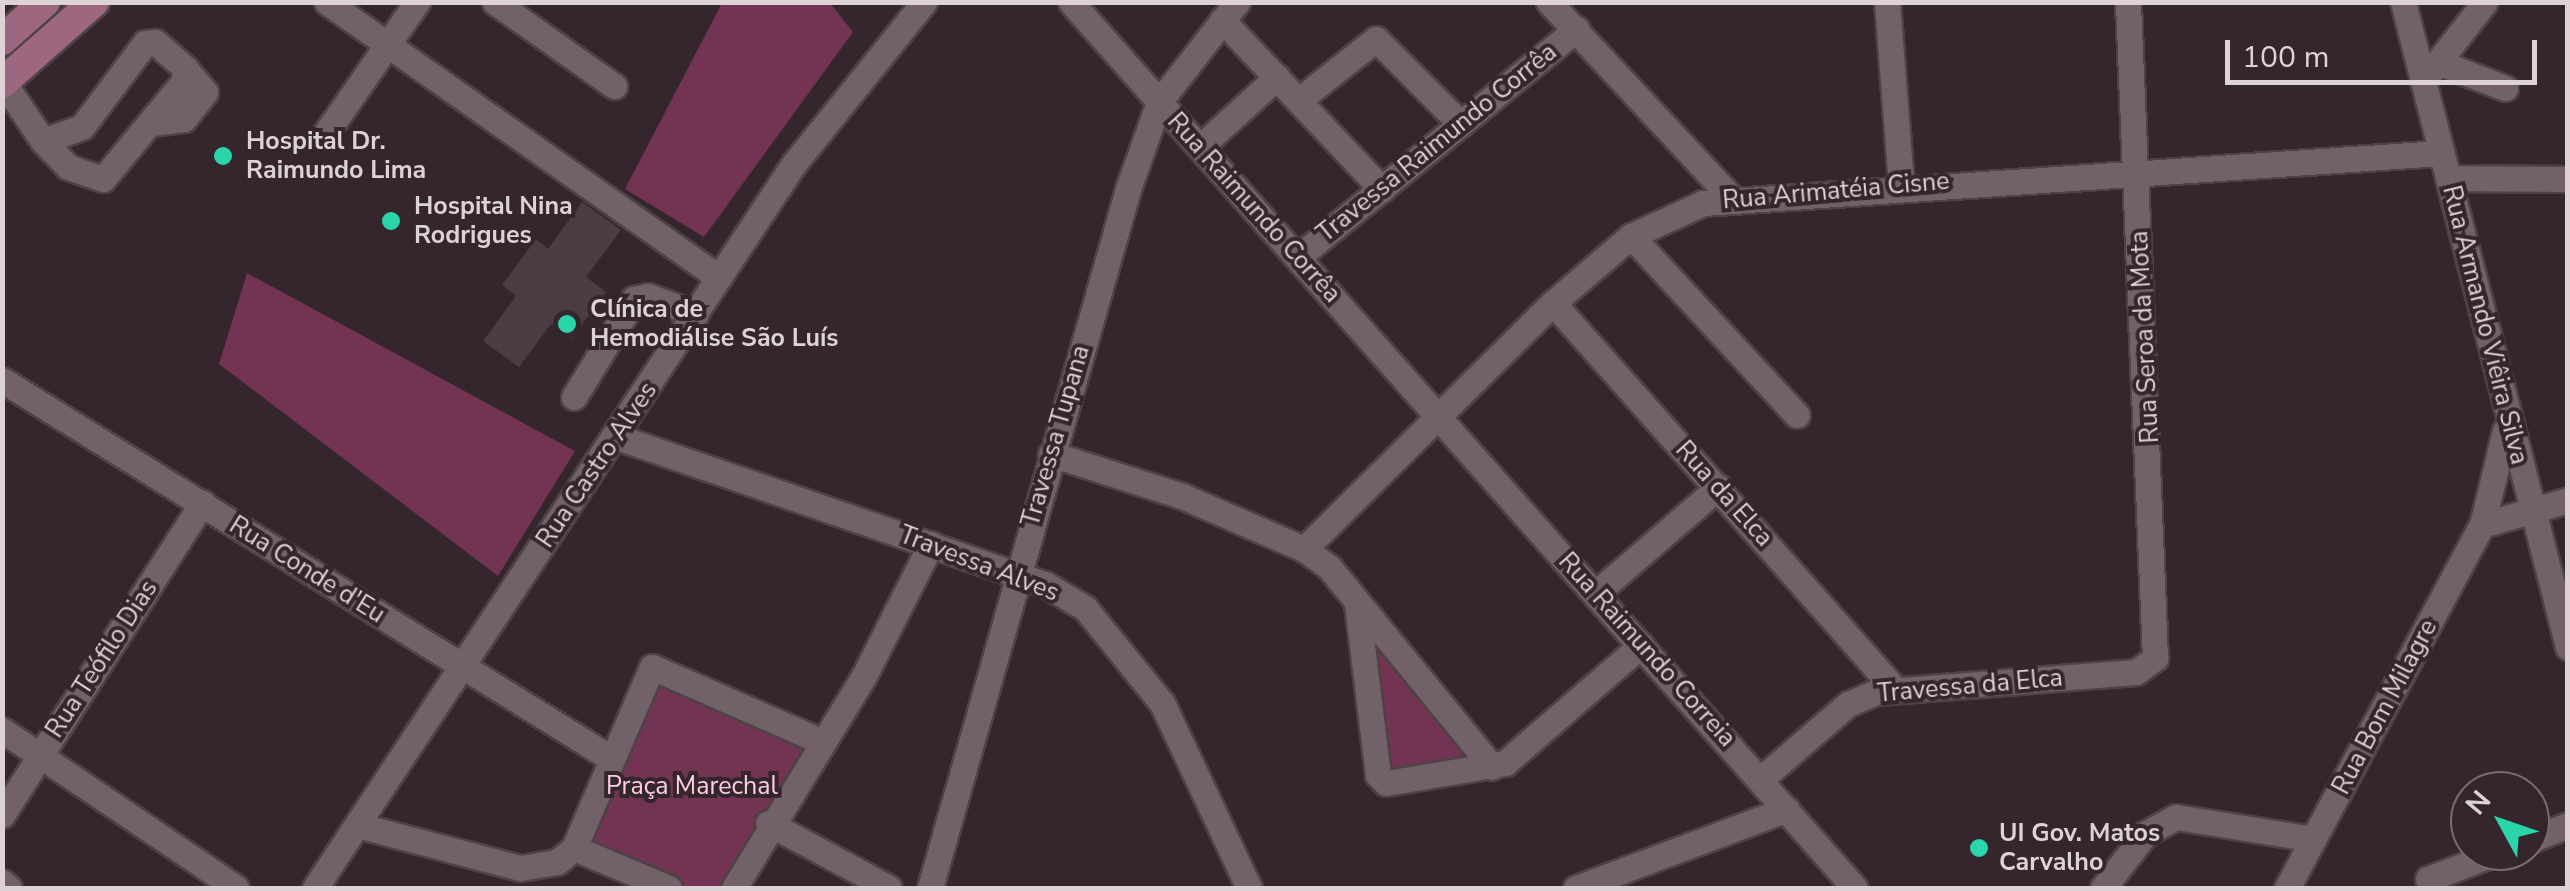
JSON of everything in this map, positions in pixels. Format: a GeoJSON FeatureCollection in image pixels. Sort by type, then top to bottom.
{"type":"FeatureCollection","features":[{"type":"Feature","properties":{"kind":"main road"},"geometry":{"type":"LineString","coordinates":[[2,40],[45,2]]}},
{"type":"Feature","properties":{"kind":"main road"},"geometry":{"type":"LineString","coordinates":[[3,82],[94,2]]}},
{"type":"Feature","properties":{"kind":"street"},"geometry":{"type":"LineString","coordinates":[[327,2],[718,278]]}},
{"type":"Feature","properties":{"kind":"street"},"geometry":{"type":"LineString","coordinates":[[326,133],[417,2]]}},
{"type":"Feature","properties":{"kind":"street"},"geometry":{"type":"LineString","coordinates":[[495,2],[614,86]]}},
{"type":"Feature","properties":{"kind":"street","name":"Rua Castro Alves"},"geometry":{"type":"LineString","coordinates":[[316,888],[835,106],[924,2]]}},
{"type":"Feature","properties":{"kind":"street","name":"Rua Raimundo Corrêa"},"geometry":{"type":"LineString","coordinates":[[1072,2],[1437,414]]}},
{"type":"Feature","properties":{"kind":"street"},"geometry":{"type":"LineString","coordinates":[[1550,2],[1732,198]]}},
{"type":"Feature","properties":{"kind":"street"},"geometry":{"type":"LineString","coordinates":[[1887,2],[1901,184]]}},
{"type":"Feature","properties":{"kind":"street","name":"Rua Seroa da Mota"},"geometry":{"type":"LineString","coordinates":[[2128,2],[2159,636],[2147,668]]}},
{"type":"Feature","properties":{"kind":"street","name":"Rua Armando Viêira Silva"},"geometry":{"type":"LineString","coordinates":[[2403,2],[2430,71],[2440,153],[2568,647]]}},
{"type":"Feature","properties":{"kind":"street"},"geometry":{"type":"LineString","coordinates":[[2485,2],[2430,71],[2505,88]]}},
{"type":"Feature","properties":{"kind":"street"},"geometry":{"type":"LineString","coordinates":[[1230,11],[1277,77],[1382,189]]}},
{"type":"Feature","properties":{"kind":"street","name":"Travessa Tupana"},"geometry":{"type":"LineString","coordinates":[[930,888],[1051,454],[1160,102],[1230,11]]}},
{"type":"Feature","properties":{"kind":"street","name":"Travessa Raimundo Corrêa"},"geometry":{"type":"LineString","coordinates":[[1298,257],[1577,30]]}},
{"type":"Feature","properties":{"kind":"street"},"geometry":{"type":"LineString","coordinates":[[1299,100],[1376,38],[1461,124]]}},
{"type":"Feature","properties":{"kind":"street"},"geometry":{"type":"LineString","coordinates":[[3,82],[43,141],[86,179],[102,180],[152,123],[184,119],[205,92],[156,42],[145,43],[82,128],[43,141]]}},
{"type":"Feature","properties":{"kind":"street"},"geometry":{"type":"LineString","coordinates":[[1200,147],[1277,77]]}},
{"type":"Feature","properties":{"kind":"street","name":"Rua Arimatéia Cisne"},"geometry":{"type":"LineString","coordinates":[[1304,549],[1553,303],[1686,209],[1732,198],[1901,184],[2440,153]]}},
{"type":"Feature","properties":{"kind":"street"},"geometry":{"type":"LineString","coordinates":[[2448,178],[2568,179]]}},
{"type":"Feature","properties":{"kind":"street"},"geometry":{"type":"LineString","coordinates":[[1638,244],[1797,415]]}},
{"type":"Feature","properties":{"kind":"street"},"geometry":{"type":"LineString","coordinates":[[574,397],[634,299],[648,296],[696,314]]}},
{"type":"Feature","properties":{"kind":"street","name":"Rua da Elca"},"geometry":{"type":"LineString","coordinates":[[1553,303],[1893,687]]}},
{"type":"Feature","properties":{"kind":"street","name":"Rua Conde d'Eu"},"geometry":{"type":"LineString","coordinates":[[2,380],[612,758]]}},
{"type":"Feature","properties":{"kind":"street","name":"Rua Bom Milagre"},"geometry":{"type":"LineString","coordinates":[[2287,888],[2482,525],[2499,478],[2506,412]]}},
{"type":"Feature","properties":{"kind":"street","name":"Rua Raimundo Correia"},"geometry":{"type":"LineString","coordinates":[[1437,414],[1855,888]]}},
{"type":"Feature","properties":{"kind":"street","name":"Travessa Alves"},"geometry":{"type":"LineString","coordinates":[[617,437],[1016,574],[1085,608],[1136,661],[1249,888]]}},
{"type":"Feature","properties":{"kind":"street"},"geometry":{"type":"LineString","coordinates":[[1051,454],[1182,496],[1304,549],[1356,602],[1492,766]]}},
{"type":"Feature","properties":{"kind":"street"},"geometry":{"type":"LineString","coordinates":[[1596,594],[1718,487]]}},
{"type":"Feature","properties":{"kind":"street"},"geometry":{"type":"LineString","coordinates":[[2482,525],[2568,500]]}},
{"type":"Feature","properties":{"kind":"street","name":"Rua Teófilo Dias"},"geometry":{"type":"LineString","coordinates":[[2,815],[202,503]]}},
{"type":"Feature","properties":{"kind":"street"},"geometry":{"type":"LineString","coordinates":[[734,888],[768,823],[823,742],[931,544]]}},
{"type":"Feature","properties":{"kind":"street"},"geometry":{"type":"LineString","coordinates":[[1356,602],[1381,780],[1492,766],[1518,756],[1641,645]]}},
{"type":"Feature","properties":{"kind":"street"},"geometry":{"type":"LineString","coordinates":[[358,825],[520,868],[544,868],[574,848],[652,667],[823,742]]}},
{"type":"Feature","properties":{"kind":"street","name":"Travessa da Elca"},"geometry":{"type":"LineString","coordinates":[[1761,779],[1848,704],[1893,687],[2147,668]]}},
{"type":"Feature","properties":{"kind":"street"},"geometry":{"type":"LineString","coordinates":[[2,730],[236,888]]}},
{"type":"Feature","properties":{"kind":"street"},"geometry":{"type":"LineString","coordinates":[[1576,888],[1787,809]]}},
{"type":"Feature","properties":{"kind":"street"},"geometry":{"type":"LineString","coordinates":[[2102,888],[2144,834],[2176,816],[2313,839]]}},
{"type":"Feature","properties":{"kind":"street"},"geometry":{"type":"LineString","coordinates":[[768,823],[889,888]]}},
{"type":"Feature","properties":{"kind":"street"},"geometry":{"type":"LineString","coordinates":[[574,848],[669,888]]}},
{"type":"Feature","properties":{"kind":"street"},"geometry":{"type":"LineString","coordinates":[[2428,879],[2450,870]]}},
{"type":"Feature","properties":{"kind":"street"},"geometry":{"type":"LineString","coordinates":[[2,882],[9,888]]}},
{"type":"Feature","properties":{"kind":"green space"},"geometry":{"type":"Polygon","coordinates":[[[722,3],[830,3],[853,32],[704,237],[625,189],[722,3]]]}},
{"type":"Feature","properties":{"kind":"green space"},"geometry":{"type":"Polygon","coordinates":[[[247,273],[575,451],[498,576],[219,364],[247,273]]]}},
{"type":"Feature","properties":{"kind":"green space"},"geometry":{"type":"Polygon","coordinates":[[[1366,629],[1471,762],[1383,778],[1366,629]]]}},
{"type":"Feature","properties":{"kind":"green space","name":"Praça Marechal"},"geometry":{"type":"Polygon","coordinates":[[[652,674],[811,743],[728,888],[689,888],[583,842],[652,674]]]}},
{"type":"Feature","properties":{"kind":"building"},"geometry":{"type":"Polygon","coordinates":[[[582,202],[621,230],[586,277],[606,292],[571,339],[551,324],[519,367],[483,341],[516,296],[502,285],[536,239],[548,249],[582,202]]]}},
{"type":"Feature","properties":{"kind":"place","name":"Hospital Dr. Raimundo Lima"},"geometry":{"type":"Point","coordinates":[223,156]}},
{"type":"Feature","properties":{"kind":"place","name":"Hospital Nina Rodrigues"},"geometry":{"type":"Point","coordinates":[391,221]}},
{"type":"Feature","properties":{"kind":"place","name":"Clínica de Hemodiálise São Luís"},"geometry":{"type":"Point","coordinates":[567,324]}},
{"type":"Feature","properties":{"kind":"place","name":"UI Gov. Matos Carvalho"},"geometry":{"type":"Point","coordinates":[1979,848]}}]}
